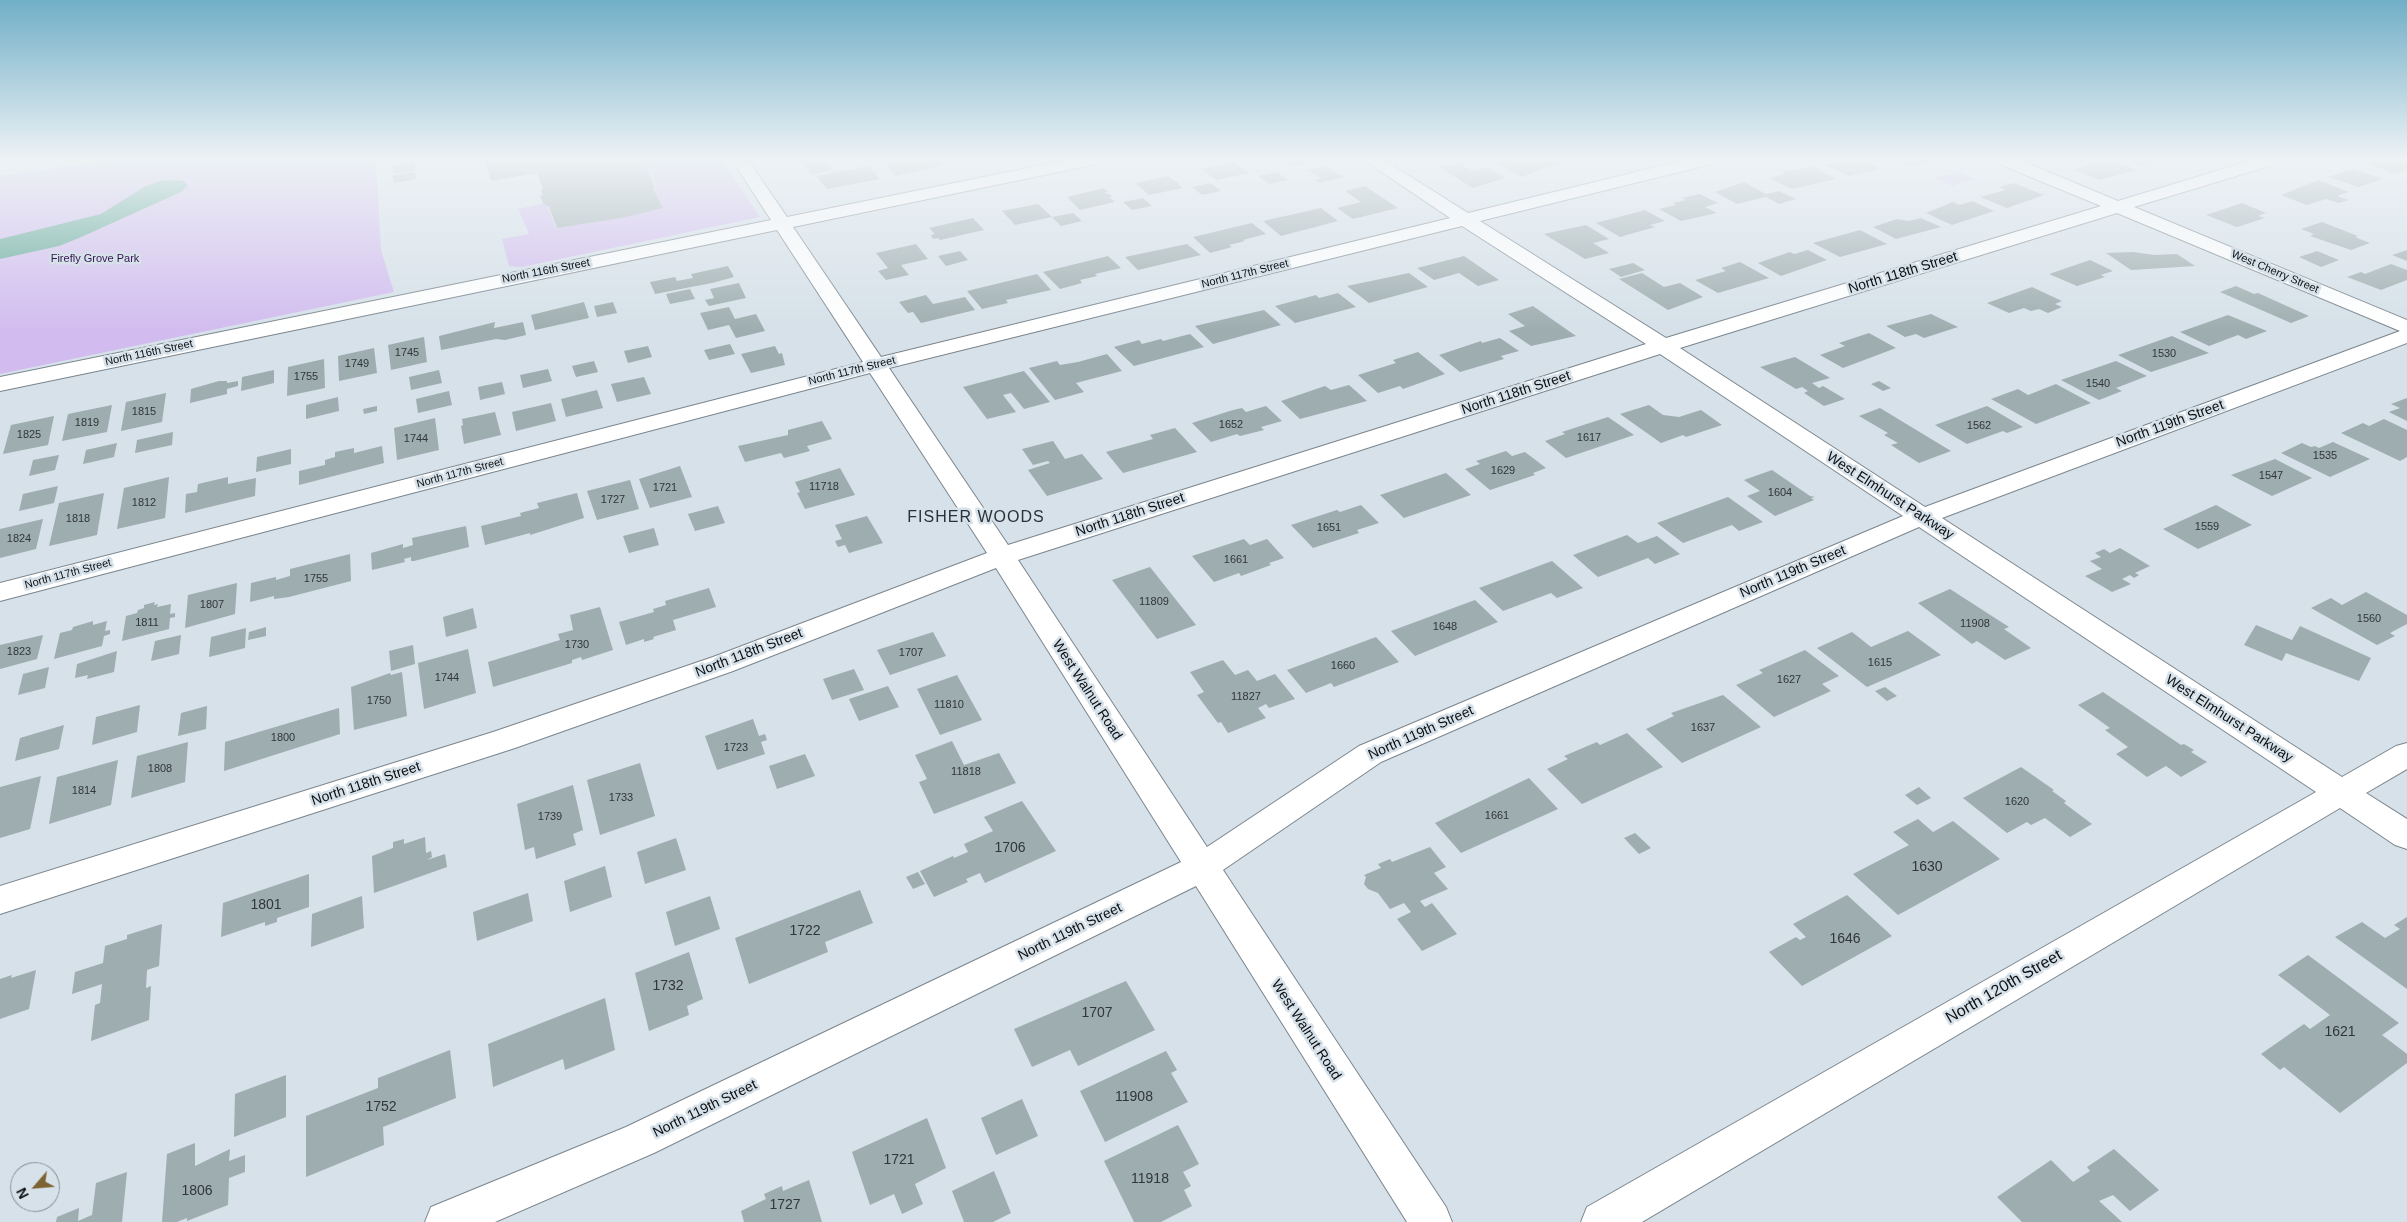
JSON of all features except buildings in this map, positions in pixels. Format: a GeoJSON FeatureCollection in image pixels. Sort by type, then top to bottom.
{"type":"FeatureCollection","features":[{"type":"Feature","properties":{"kind":"street","name":"West Walnut Road"},"geometry":{"type":"LineString","coordinates":[[778,217],[1002,556],[1200,868],[1430,1222]]}},
{"type":"Feature","properties":{"kind":"street","name":"North 116th Street"},"geometry":{"type":"LineString","coordinates":[[0,384],[811,217]]}},
{"type":"Feature","properties":{"kind":"street","name":"West Elmhurst Parkway"},"geometry":{"type":"LineString","coordinates":[[1460,217],[1663,346],[2407,836]]}},
{"type":"Feature","properties":{"kind":"street","name":"North 117th Street"},"geometry":{"type":"LineString","coordinates":[[0,592],[876,365],[1477,217]]}},
{"type":"Feature","properties":{"kind":"street","name":"North 118th Street"},"geometry":{"type":"LineString","coordinates":[[0,900],[513,737],[723,664],[1002,556],[1663,346],[2085,217]]}},
{"type":"Feature","properties":{"kind":"street","name":"West Cherry Street"},"geometry":{"type":"LineString","coordinates":[[2142,217],[2407,327]]}},
{"type":"Feature","properties":{"kind":"street","name":"North 119th Street"},"geometry":{"type":"LineString","coordinates":[[446,1222],[640,1140],[1200,868],[1370,754],[1921,517],[2407,336]]}},
{"type":"Feature","properties":{"kind":"street","name":"North 120th Street"},"geometry":{"type":"LineString","coordinates":[[1602,1222],[2407,754]]}},
{"type":"Feature","properties":{"kind":"green space","name":"Firefly Grove Park"},"geometry":{"type":"Polygon","coordinates":[[[0,217],[379,217],[381,250],[394,292],[0,374],[0,217]]]}},
{"type":"Feature","properties":{"kind":"green space"},"geometry":{"type":"Polygon","coordinates":[[[522,217],[552,217],[556,228],[620,218],[760,217],[522,267],[509,266],[502,239],[529,234],[522,217]]]}},
{"type":"Feature","properties":{"kind":"shaded area"},"geometry":{"type":"Polygon","coordinates":[[[89,217],[126,217],[59,246],[0,259],[0,239],[89,217]]]}},
{"type":"Feature","properties":{"kind":"district","name":"FISHER WOODS"},"geometry":{"type":"Point","coordinates":[976,518]}}]}
